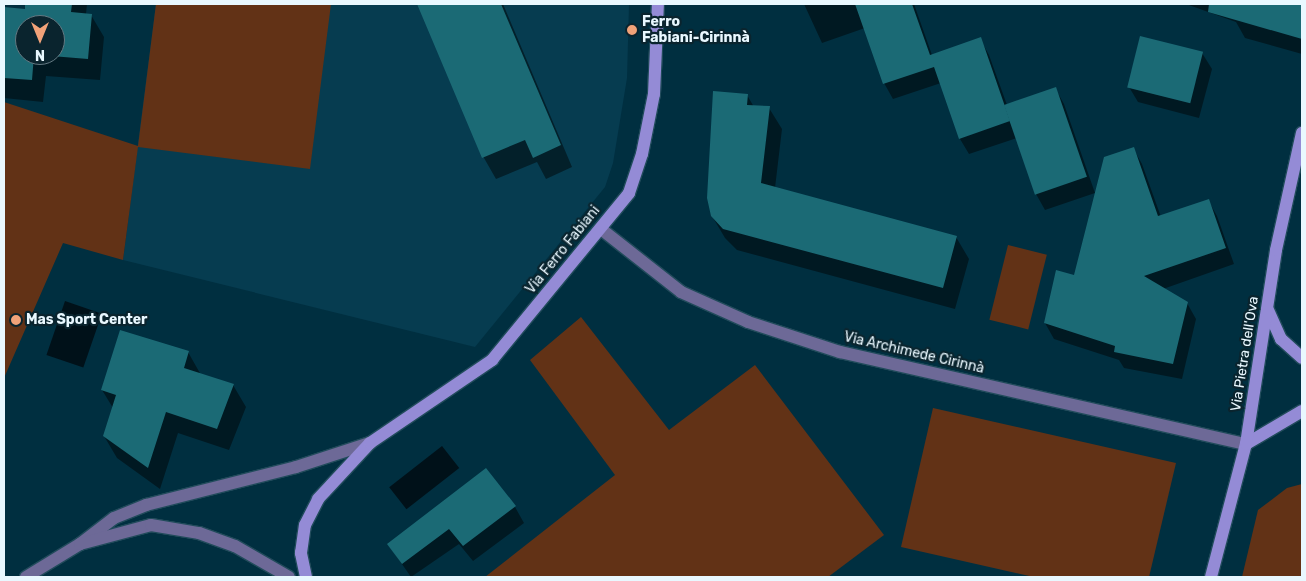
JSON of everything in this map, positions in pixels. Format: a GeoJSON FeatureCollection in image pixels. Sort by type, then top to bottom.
{"type":"FeatureCollection","features":[{"type":"Feature","properties":{"kind":"main road","name":"Via Ferro Fabiani"},"geometry":{"type":"LineString","coordinates":[[306,577],[301,553],[306,525],[318,499],[370,444],[492,360],[629,193],[642,154],[654,94],[658,4]]}},
{"type":"Feature","properties":{"kind":"main road","name":"Via Pietra dell'Ova"},"geometry":{"type":"LineString","coordinates":[[1211,577],[1246,444],[1276,250],[1302,133]]}},
{"type":"Feature","properties":{"kind":"main road"},"geometry":{"type":"LineString","coordinates":[[1267,310],[1281,339],[1302,358]]}},
{"type":"Feature","properties":{"kind":"main road"},"geometry":{"type":"LineString","coordinates":[[1246,444],[1302,411]]}},
{"type":"Feature","properties":{"kind":"street","name":"Via Archimede Cirinnà"},"geometry":{"type":"LineString","coordinates":[[601,229],[681,292],[748,322],[840,352],[1246,444]]}},
{"type":"Feature","properties":{"kind":"street"},"geometry":{"type":"LineString","coordinates":[[26,577],[80,544],[114,518],[146,505],[296,467],[370,444]]}},
{"type":"Feature","properties":{"kind":"street"},"geometry":{"type":"LineString","coordinates":[[80,544],[151,525],[171,527],[235,546],[289,577]]}},
{"type":"Feature","properties":{"kind":"shaded area"},"geometry":{"type":"Polygon","coordinates":[[[156,4],[629,4],[627,78],[613,163],[605,187],[475,347],[123,260],[156,4]]]}},
{"type":"Feature","properties":{"kind":"shaded area"},"geometry":{"type":"Polygon","coordinates":[[[156,4],[331,4],[310,169],[138,147],[123,260],[63,243],[4,378],[4,102],[138,146],[156,4]]]}},
{"type":"Feature","properties":{"kind":"shaded area"},"geometry":{"type":"Polygon","coordinates":[[[1008,245],[1047,255],[1028,329],[989,320],[1008,245]]]}},
{"type":"Feature","properties":{"kind":"shaded area"},"geometry":{"type":"Polygon","coordinates":[[[65,301],[102,314],[83,368],[46,355],[65,301]]]}},
{"type":"Feature","properties":{"kind":"shaded area"},"geometry":{"type":"Polygon","coordinates":[[[581,317],[669,430],[755,365],[884,535],[828,577],[485,577],[615,475],[530,360],[581,317]]]}},
{"type":"Feature","properties":{"kind":"shaded area"},"geometry":{"type":"Polygon","coordinates":[[[933,408],[1176,463],[1149,577],[1034,577],[901,547],[933,408]]]}},
{"type":"Feature","properties":{"kind":"shaded area"},"geometry":{"type":"Polygon","coordinates":[[[442,446],[459,468],[406,509],[389,487],[442,446]]]}},
{"type":"Feature","properties":{"kind":"shaded area"},"geometry":{"type":"Polygon","coordinates":[[[1302,484],[1302,577],[1242,577],[1258,510],[1287,488],[1302,484]]]}},
{"type":"Feature","properties":{"kind":"building"},"geometry":{"type":"Polygon","coordinates":[[[25,4],[72,4],[71,12],[92,14],[88,59],[65,57],[65,15],[15,15],[15,65],[33,65],[32,80],[4,78],[4,7],[25,9],[25,4]]]}},
{"type":"Feature","properties":{"kind":"building"},"geometry":{"type":"Polygon","coordinates":[[[417,4],[501,4],[561,145],[533,158],[525,140],[482,158],[417,4]]]}},
{"type":"Feature","properties":{"kind":"building"},"geometry":{"type":"Polygon","coordinates":[[[855,4],[912,4],[930,55],[981,37],[1010,121],[959,139],[934,67],[883,84],[855,4]]]}},
{"type":"Feature","properties":{"kind":"building"},"geometry":{"type":"Polygon","coordinates":[[[1209,4],[1302,4],[1302,39],[1208,12],[1209,4]]]}},
{"type":"Feature","properties":{"kind":"building"},"geometry":{"type":"Polygon","coordinates":[[[1140,36],[1203,52],[1190,103],[1127,87],[1140,36]]]}},
{"type":"Feature","properties":{"kind":"building"},"geometry":{"type":"Polygon","coordinates":[[[1056,87],[1087,177],[1035,195],[1004,105],[1056,87]]]}},
{"type":"Feature","properties":{"kind":"building"},"geometry":{"type":"Polygon","coordinates":[[[713,91],[748,94],[747,105],[770,106],[761,183],[957,236],[943,288],[723,229],[711,216],[707,198],[713,91]]]}},
{"type":"Feature","properties":{"kind":"building"},"geometry":{"type":"Polygon","coordinates":[[[1134,147],[1158,216],[1209,199],[1226,248],[1144,276],[1188,302],[1173,364],[1114,352],[1115,346],[1044,323],[1056,270],[1074,275],[1104,157],[1134,147]]]}},
{"type":"Feature","properties":{"kind":"building"},"geometry":{"type":"Polygon","coordinates":[[[120,330],[189,351],[184,368],[234,384],[217,429],[166,412],[148,468],[103,436],[116,395],[101,390],[120,330]]]}},
{"type":"Feature","properties":{"kind":"building"},"geometry":{"type":"Polygon","coordinates":[[[486,468],[516,506],[463,546],[449,529],[402,564],[387,544],[486,468]]]}},
{"type":"Feature","properties":{"kind":"place","name":"Ferro Fabiani-Cirinnà"},"geometry":{"type":"Point","coordinates":[632,30]}},
{"type":"Feature","properties":{"kind":"place","name":"Mas Sport Center"},"geometry":{"type":"Point","coordinates":[16,320]}}]}
